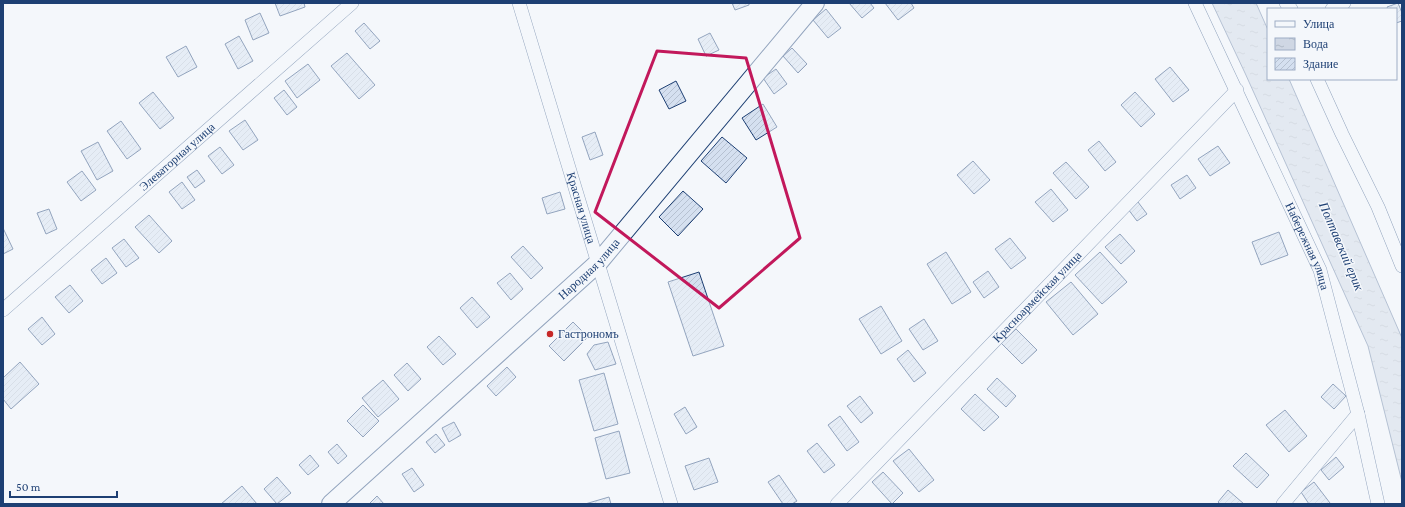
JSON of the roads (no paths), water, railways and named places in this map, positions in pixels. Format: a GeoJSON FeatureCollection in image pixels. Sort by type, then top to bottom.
{"type":"FeatureCollection","features":[{"type":"Feature","properties":{"kind":"main road","name":"Народная улица"},"geometry":{"type":"LineString","coordinates":[[331,504],[598,263],[815,3]]}},
{"type":"Feature","properties":{"kind":"street","name":"Элеваторная улица"},"geometry":{"type":"LineString","coordinates":[[3,310],[352,3]]}},
{"type":"Feature","properties":{"kind":"street","name":"Красная улица"},"geometry":{"type":"LineString","coordinates":[[519,3],[671,504]]}},
{"type":"Feature","properties":{"kind":"street","name":"Набережная улица"},"geometry":{"type":"LineString","coordinates":[[1195,3],[1320,270],[1358,414],[1378,504]]}},
{"type":"Feature","properties":{"kind":"street"},"geometry":{"type":"LineString","coordinates":[[1334,8],[1344,3]]}},
{"type":"Feature","properties":{"kind":"street"},"geometry":{"type":"LineString","coordinates":[[1317,80],[1378,207],[1402,266]]}},
{"type":"Feature","properties":{"kind":"street","name":"Красноармейская улица"},"geometry":{"type":"LineString","coordinates":[[837,504],[1237,90]]}},
{"type":"Feature","properties":{"kind":"street"},"geometry":{"type":"LineString","coordinates":[[1283,504],[1358,414]]}},
{"type":"Feature","properties":{"kind":"water","name":"Полтавский ерик"},"geometry":{"type":"Polygon","coordinates":[[[1212,3],[1256,3],[1267,28],[1267,80],[1289,80],[1402,338],[1402,482],[1368,346],[1212,3]]]}},
{"type":"Feature","properties":{"kind":"place","name":"Гастрономъ"},"geometry":{"type":"Point","coordinates":[550,334]}}]}
